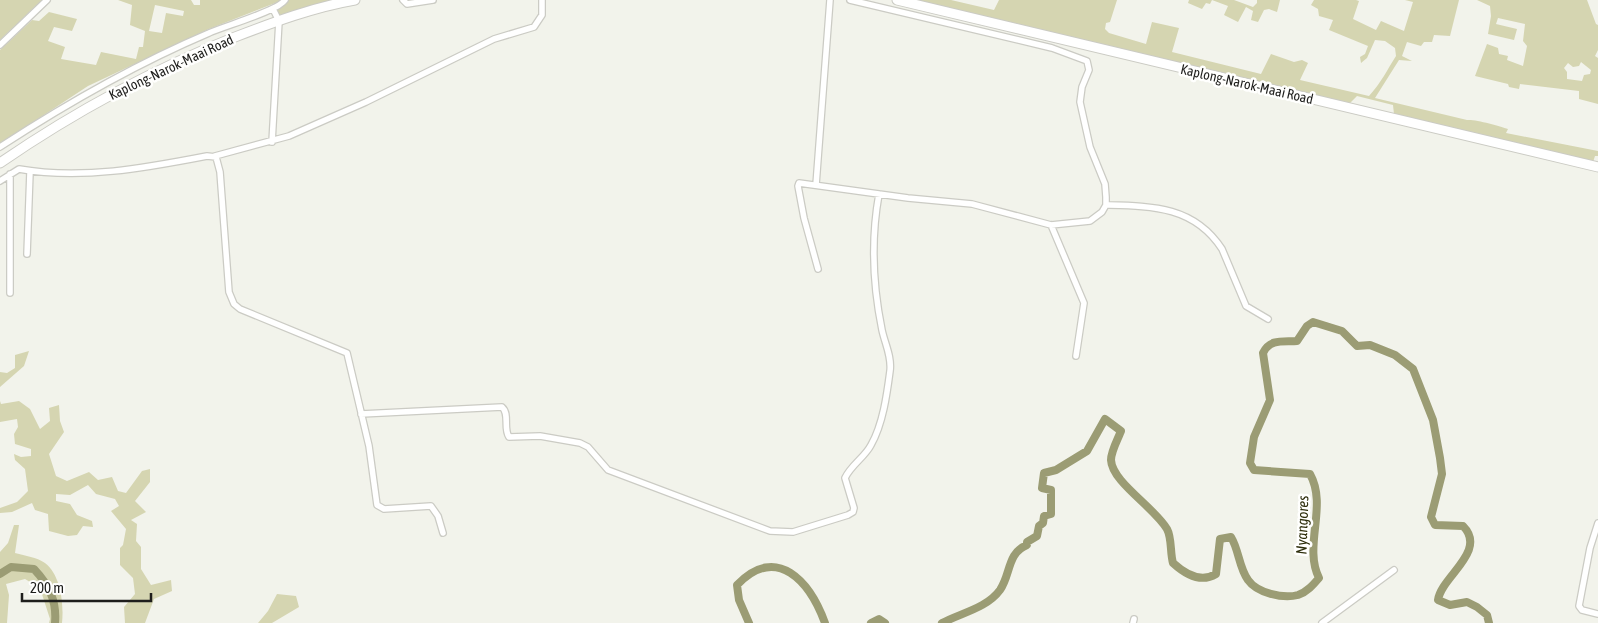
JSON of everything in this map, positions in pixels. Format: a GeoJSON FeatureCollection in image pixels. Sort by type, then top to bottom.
{"type":"FeatureCollection","features":[{"type":"Feature","properties":{"kind":"highway","name":"Kaplong-Narok-Maai Road"},"geometry":{"type":"LineString","coordinates":[[0,163],[80,110],[202,50],[278,21],[355,0]]}},
{"type":"Feature","properties":{"kind":"highway","name":"Kaplong-Narok-Maai Road"},"geometry":{"type":"LineString","coordinates":[[897,0],[1598,167]]}},
{"type":"Feature","properties":{"kind":"street"},"geometry":{"type":"LineString","coordinates":[[0,45],[47,0]]}},
{"type":"Feature","properties":{"kind":"street"},"geometry":{"type":"LineString","coordinates":[[0,147],[92,91],[207,33],[273,9],[285,0]]}},
{"type":"Feature","properties":{"kind":"street"},"geometry":{"type":"LineString","coordinates":[[403,0],[404,4],[409,4],[433,0]]}},
{"type":"Feature","properties":{"kind":"street"},"geometry":{"type":"LineString","coordinates":[[0,181],[19,169],[62,175],[97,173],[214,156],[272,142],[366,102],[494,39],[534,27],[542,16],[542,0]]}},
{"type":"Feature","properties":{"kind":"street"},"geometry":{"type":"LineString","coordinates":[[816,185],[830,0]]}},
{"type":"Feature","properties":{"kind":"street"},"geometry":{"type":"LineString","coordinates":[[818,269],[804,218],[798,186],[799,182],[879,194],[972,204],[1051,225],[1090,221],[1102,212],[1106,205],[1105,184],[1092,153],[1080,102],[1082,87],[1089,70],[1087,61],[1060,50],[850,0]]}},
{"type":"Feature","properties":{"kind":"street"},"geometry":{"type":"LineString","coordinates":[[272,142],[278,21],[273,9]]}},
{"type":"Feature","properties":{"kind":"street"},"geometry":{"type":"LineString","coordinates":[[141,66],[147,76]]}},
{"type":"Feature","properties":{"kind":"street"},"geometry":{"type":"LineString","coordinates":[[22,133],[29,142]]}},
{"type":"Feature","properties":{"kind":"street"},"geometry":{"type":"LineString","coordinates":[[214,156],[218,162],[220,172],[227,276],[231,300],[240,309],[345,351],[350,360],[368,446],[377,505],[384,509],[431,506],[438,516],[443,533]]}},
{"type":"Feature","properties":{"kind":"street"},"geometry":{"type":"LineString","coordinates":[[27,254],[30,172]]}},
{"type":"Feature","properties":{"kind":"street"},"geometry":{"type":"LineString","coordinates":[[10,174],[10,293]]}},
{"type":"Feature","properties":{"kind":"street"},"geometry":{"type":"LineString","coordinates":[[361,414],[502,407],[505,409],[507,435],[509,437],[540,436],[580,443],[588,447],[608,470],[708,506],[756,526],[770,530],[793,532],[848,515],[853,512],[854,508],[846,478],[871,446],[877,432],[890,370],[889,353],[882,331],[873,231],[879,194]]}},
{"type":"Feature","properties":{"kind":"street"},"geometry":{"type":"LineString","coordinates":[[1106,205],[1160,208],[1176,212],[1199,225],[1222,249],[1246,306],[1268,319]]}},
{"type":"Feature","properties":{"kind":"street"},"geometry":{"type":"LineString","coordinates":[[1051,225],[1084,303],[1076,356]]}},
{"type":"Feature","properties":{"kind":"street"},"geometry":{"type":"LineString","coordinates":[[1598,523],[1590,548],[1579,605],[1581,610],[1598,614]]}},
{"type":"Feature","properties":{"kind":"street"},"geometry":{"type":"LineString","coordinates":[[1322,623],[1394,570]]}},
{"type":"Feature","properties":{"kind":"green space"},"geometry":{"type":"Polygon","coordinates":[[[0,0],[42,0],[0,40],[0,0]]]}},
{"type":"Feature","properties":{"kind":"green space"},"geometry":{"type":"Polygon","coordinates":[[[118,0],[191,0],[194,5],[200,5],[200,0],[283,0],[209,29],[88,86],[0,144],[0,50],[32,20],[39,21],[49,12],[77,19],[72,31],[54,27],[48,41],[65,47],[61,59],[96,65],[101,52],[136,59],[139,47],[143,47],[145,31],[130,25],[132,5],[118,0]],[[155,5],[149,31],[162,33],[166,13],[183,16],[184,11],[155,5]]]}},
{"type":"Feature","properties":{"kind":"green space"},"geometry":{"type":"Polygon","coordinates":[[[288,0],[332,0],[280,17],[277,9],[288,0]]]}},
{"type":"Feature","properties":{"kind":"green space"},"geometry":{"type":"Polygon","coordinates":[[[914,0],[951,0],[994,10],[999,0],[1117,0],[1110,22],[1106,23],[1105,29],[1109,33],[1146,44],[1152,22],[1179,28],[1172,52],[1261,74],[1271,54],[1294,62],[1302,60],[1308,63],[1300,80],[1369,96],[1396,56],[1395,48],[1385,41],[1375,40],[1367,58],[1361,63],[1360,57],[1365,54],[1368,46],[1329,30],[1333,20],[1319,16],[1318,9],[1311,5],[1314,0],[1359,1],[1353,19],[1376,30],[1381,21],[1404,31],[1413,2],[1405,0],[1459,0],[1450,36],[1434,35],[1432,42],[1424,42],[1421,46],[1407,42],[1402,56],[1412,61],[1399,60],[1375,98],[1494,125],[1508,129],[1506,133],[1598,151],[1598,156],[1595,156],[1593,162],[1394,114],[1393,105],[1357,96],[1350,103],[914,0]]]}},
{"type":"Feature","properties":{"kind":"green space"},"geometry":{"type":"Polygon","coordinates":[[[1189,0],[1212,0],[1210,4],[1206,3],[1202,9],[1188,3],[1189,0]]]}},
{"type":"Feature","properties":{"kind":"green space"},"geometry":{"type":"Polygon","coordinates":[[[1212,0],[1234,0],[1253,7],[1257,0],[1280,0],[1277,12],[1269,9],[1264,10],[1258,22],[1251,20],[1253,11],[1246,7],[1238,22],[1224,15],[1228,6],[1212,0]]]}},
{"type":"Feature","properties":{"kind":"green space"},"geometry":{"type":"Polygon","coordinates":[[[1477,0],[1587,0],[1598,25],[1598,50],[1595,56],[1598,58],[1598,104],[1579,99],[1579,91],[1520,84],[1519,89],[1509,87],[1508,84],[1475,76],[1487,44],[1498,48],[1499,54],[1508,56],[1507,60],[1523,66],[1527,46],[1523,41],[1525,24],[1498,18],[1496,24],[1517,29],[1514,40],[1488,34],[1491,16],[1490,6],[1477,0]],[[1581,62],[1579,66],[1573,67],[1568,63],[1564,68],[1567,72],[1567,79],[1582,81],[1584,75],[1590,74],[1591,70],[1581,62]]]}},
{"type":"Feature","properties":{"kind":"green space"},"geometry":{"type":"Polygon","coordinates":[[[29,351],[24,366],[0,387],[0,372],[7,373],[15,368],[15,355],[29,351]]]}},
{"type":"Feature","properties":{"kind":"green space"},"geometry":{"type":"Polygon","coordinates":[[[0,401],[1,404],[19,401],[30,409],[40,429],[50,421],[49,408],[59,405],[60,421],[64,432],[49,454],[56,476],[67,481],[89,472],[98,480],[112,477],[118,491],[126,493],[142,471],[150,469],[150,482],[135,501],[146,512],[131,520],[137,524],[136,541],[141,547],[141,569],[151,585],[171,580],[172,591],[154,599],[145,623],[125,623],[124,607],[135,594],[133,578],[120,565],[120,548],[123,545],[126,529],[111,511],[119,506],[115,499],[96,494],[88,485],[70,495],[56,494],[56,501],[70,504],[77,515],[92,521],[93,527],[83,526],[77,535],[68,536],[49,531],[48,514],[35,510],[32,503],[12,512],[0,513],[0,508],[17,502],[28,491],[25,469],[15,460],[14,454],[21,457],[31,456],[31,449],[15,444],[14,434],[18,427],[17,419],[0,422],[0,401]]]}},
{"type":"Feature","properties":{"kind":"green space"},"geometry":{"type":"Polygon","coordinates":[[[14,525],[19,525],[15,553],[42,561],[55,575],[62,599],[62,623],[49,623],[50,619],[40,588],[25,579],[6,584],[9,595],[7,623],[0,623],[0,552],[8,543],[14,525]]]}},
{"type":"Feature","properties":{"kind":"green space"},"geometry":{"type":"Polygon","coordinates":[[[277,594],[296,596],[299,607],[272,623],[258,623],[268,611],[277,594]]]}},
{"type":"Feature","properties":{"kind":"waterway","name":"Nyangores"},"geometry":{"type":"LineString","coordinates":[[942,623],[981,606],[1000,590],[1016,553],[1027,545],[1027,542],[1037,536],[1044,516],[1051,514],[1051,490],[1042,488],[1044,473],[1056,470],[1087,451],[1105,419],[1121,431],[1111,456],[1113,468],[1118,477],[1167,529],[1170,537],[1173,563],[1193,576],[1210,577],[1216,574],[1220,539],[1231,537],[1245,575],[1252,585],[1264,592],[1285,596],[1301,594],[1312,586],[1319,578],[1313,553],[1317,499],[1315,486],[1310,474],[1254,470],[1250,463],[1254,437],[1270,400],[1263,353],[1273,343],[1297,341],[1307,326],[1313,322],[1342,331],[1357,346],[1370,345],[1395,355],[1413,369],[1433,420],[1442,474],[1431,517],[1435,525],[1463,526],[1469,535],[1470,545],[1467,554],[1441,591],[1438,600],[1450,605],[1467,602],[1487,615],[1489,623]]}},
{"type":"Feature","properties":{"kind":"waterway","name":"Nyangores"},"geometry":{"type":"LineString","coordinates":[[0,574],[11,567],[34,569],[44,581],[51,594],[55,608],[55,623]]}},
{"type":"Feature","properties":{"kind":"waterway","name":"Nyangores"},"geometry":{"type":"LineString","coordinates":[[749,623],[739,600],[737,585],[752,573],[766,567],[778,568],[790,573],[801,582],[811,594],[825,623]]}},
{"type":"Feature","properties":{"kind":"waterway","name":"Nyangores"},"geometry":{"type":"LineString","coordinates":[[871,623],[879,619],[885,623]]}}]}
